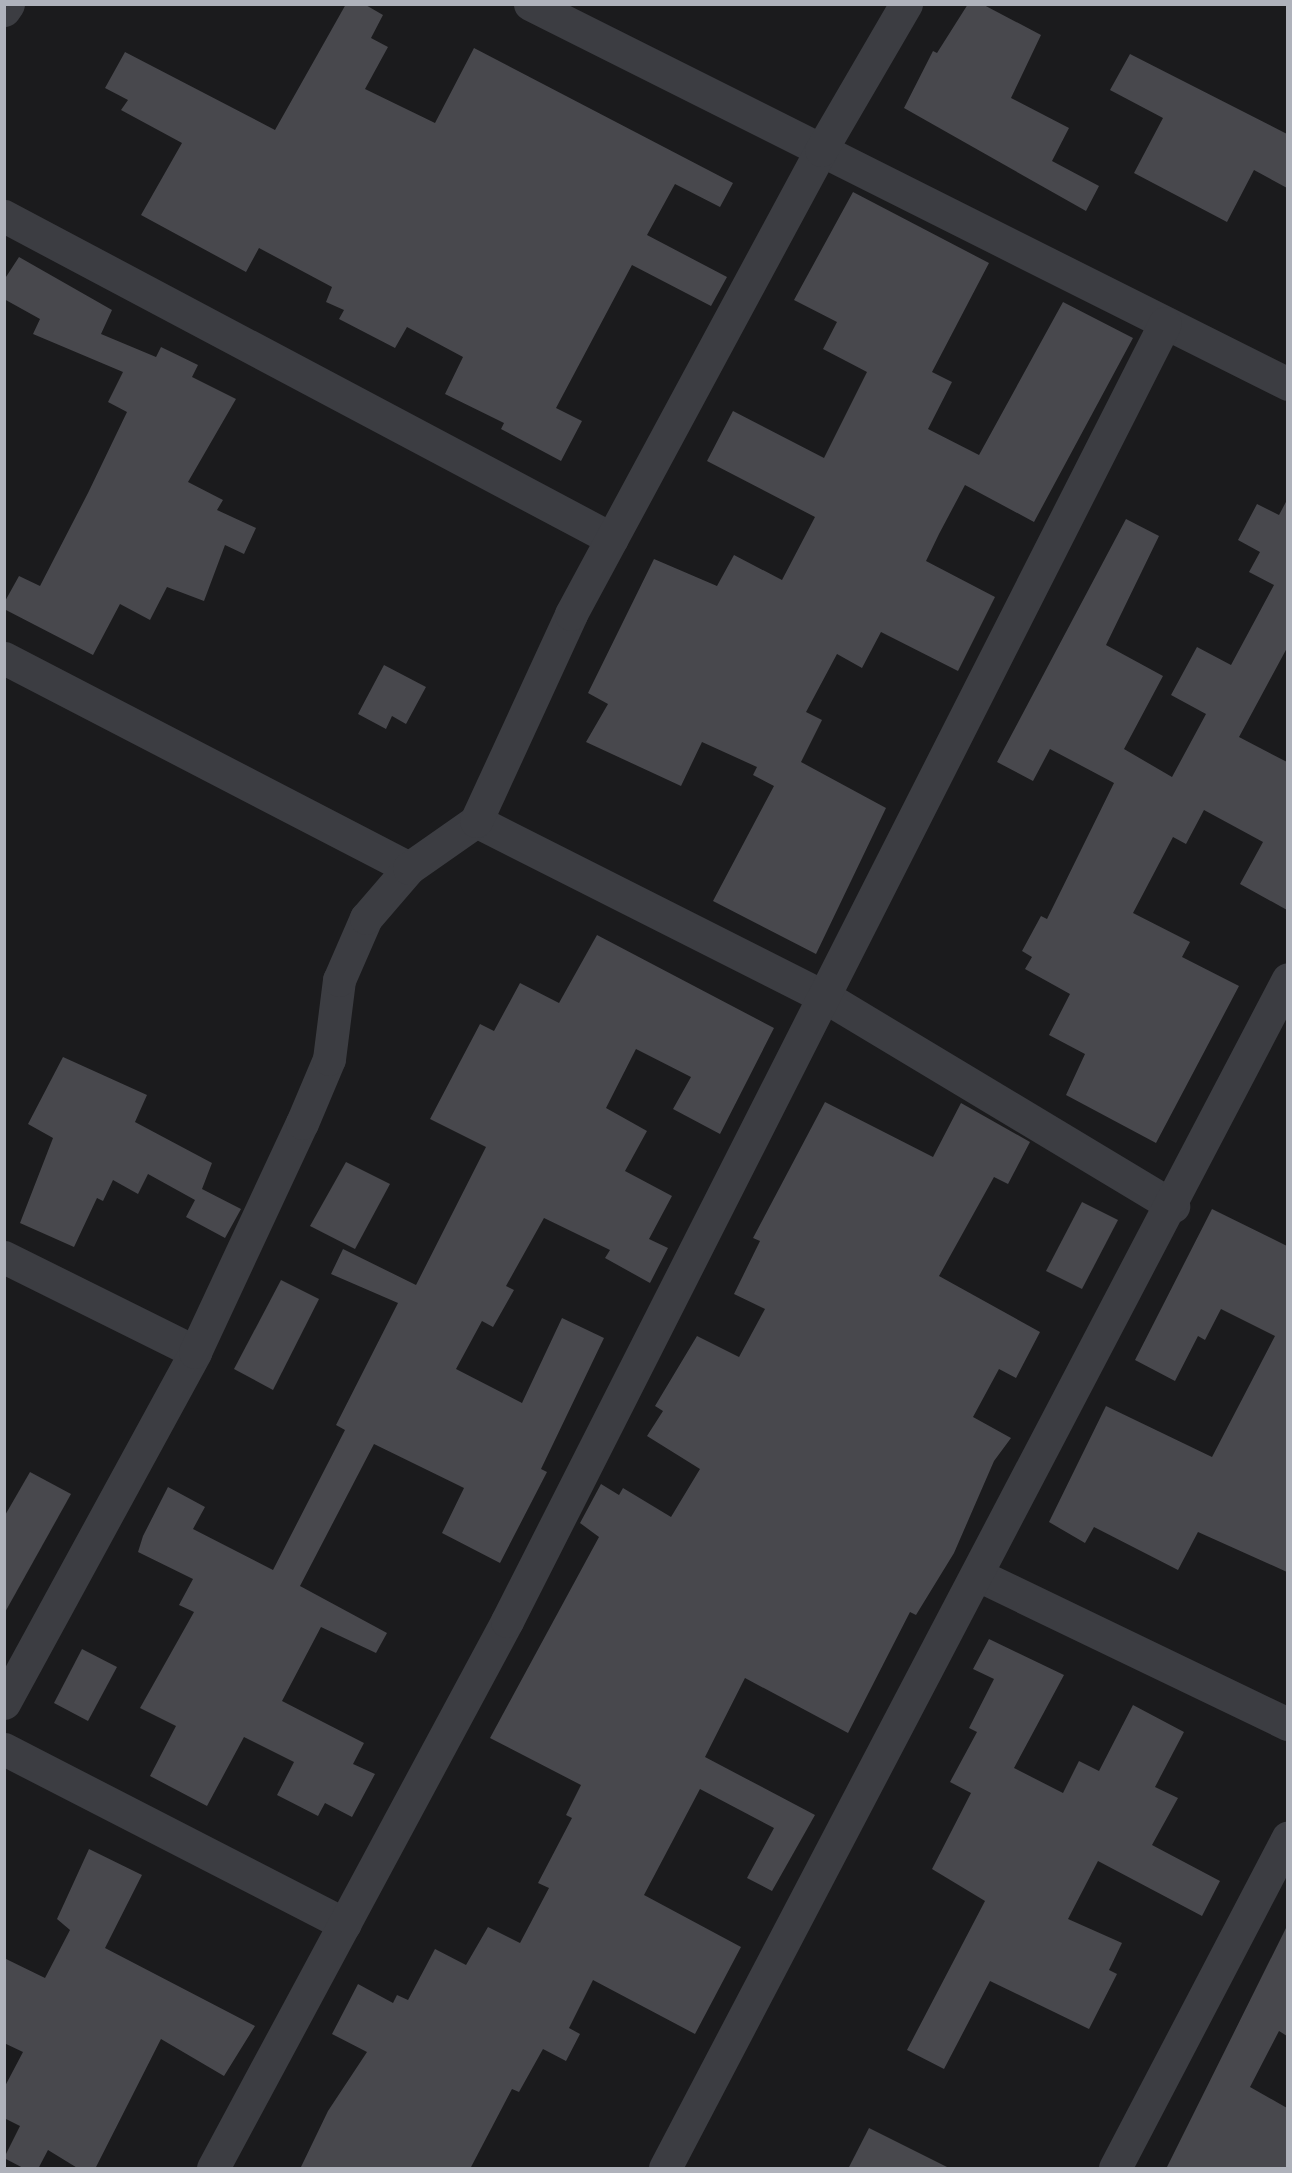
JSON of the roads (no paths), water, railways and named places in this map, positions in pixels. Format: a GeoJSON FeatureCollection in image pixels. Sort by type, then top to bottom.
{"type":"FeatureCollection","features":[{"type":"Feature","properties":{"kind":"street"},"geometry":{"type":"LineString","coordinates":[[4,10],[8,4]]}},
{"type":"Feature","properties":{"kind":"street"},"geometry":{"type":"LineString","coordinates":[[530,4],[1287,384]]}},
{"type":"Feature","properties":{"kind":"street"},"geometry":{"type":"LineString","coordinates":[[4,1703],[195,1352],[329,1059],[339,980],[366,918],[409,868],[476,821],[571,614],[821,150],[906,4]]}},
{"type":"Feature","properties":{"kind":"street"},"geometry":{"type":"LineString","coordinates":[[4,216],[612,539]]}},
{"type":"Feature","properties":{"kind":"street"},"geometry":{"type":"LineString","coordinates":[[213,2169],[345,1924],[827,998],[1165,323]]}},
{"type":"Feature","properties":{"kind":"street"},"geometry":{"type":"LineString","coordinates":[[4,658],[409,868]]}},
{"type":"Feature","properties":{"kind":"street"},"geometry":{"type":"LineString","coordinates":[[476,821],[827,998],[1173,1206]]}},
{"type":"Feature","properties":{"kind":"street"},"geometry":{"type":"LineString","coordinates":[[665,2169],[980,1576],[1173,1206],[1287,980]]}},
{"type":"Feature","properties":{"kind":"street"},"geometry":{"type":"LineString","coordinates":[[4,1257],[195,1352]]}},
{"type":"Feature","properties":{"kind":"street"},"geometry":{"type":"LineString","coordinates":[[980,1576],[1287,1724]]}},
{"type":"Feature","properties":{"kind":"street"},"geometry":{"type":"LineString","coordinates":[[4,1749],[345,1924]]}},
{"type":"Feature","properties":{"kind":"street"},"geometry":{"type":"LineString","coordinates":[[1115,2169],[1287,1837]]}}]}
